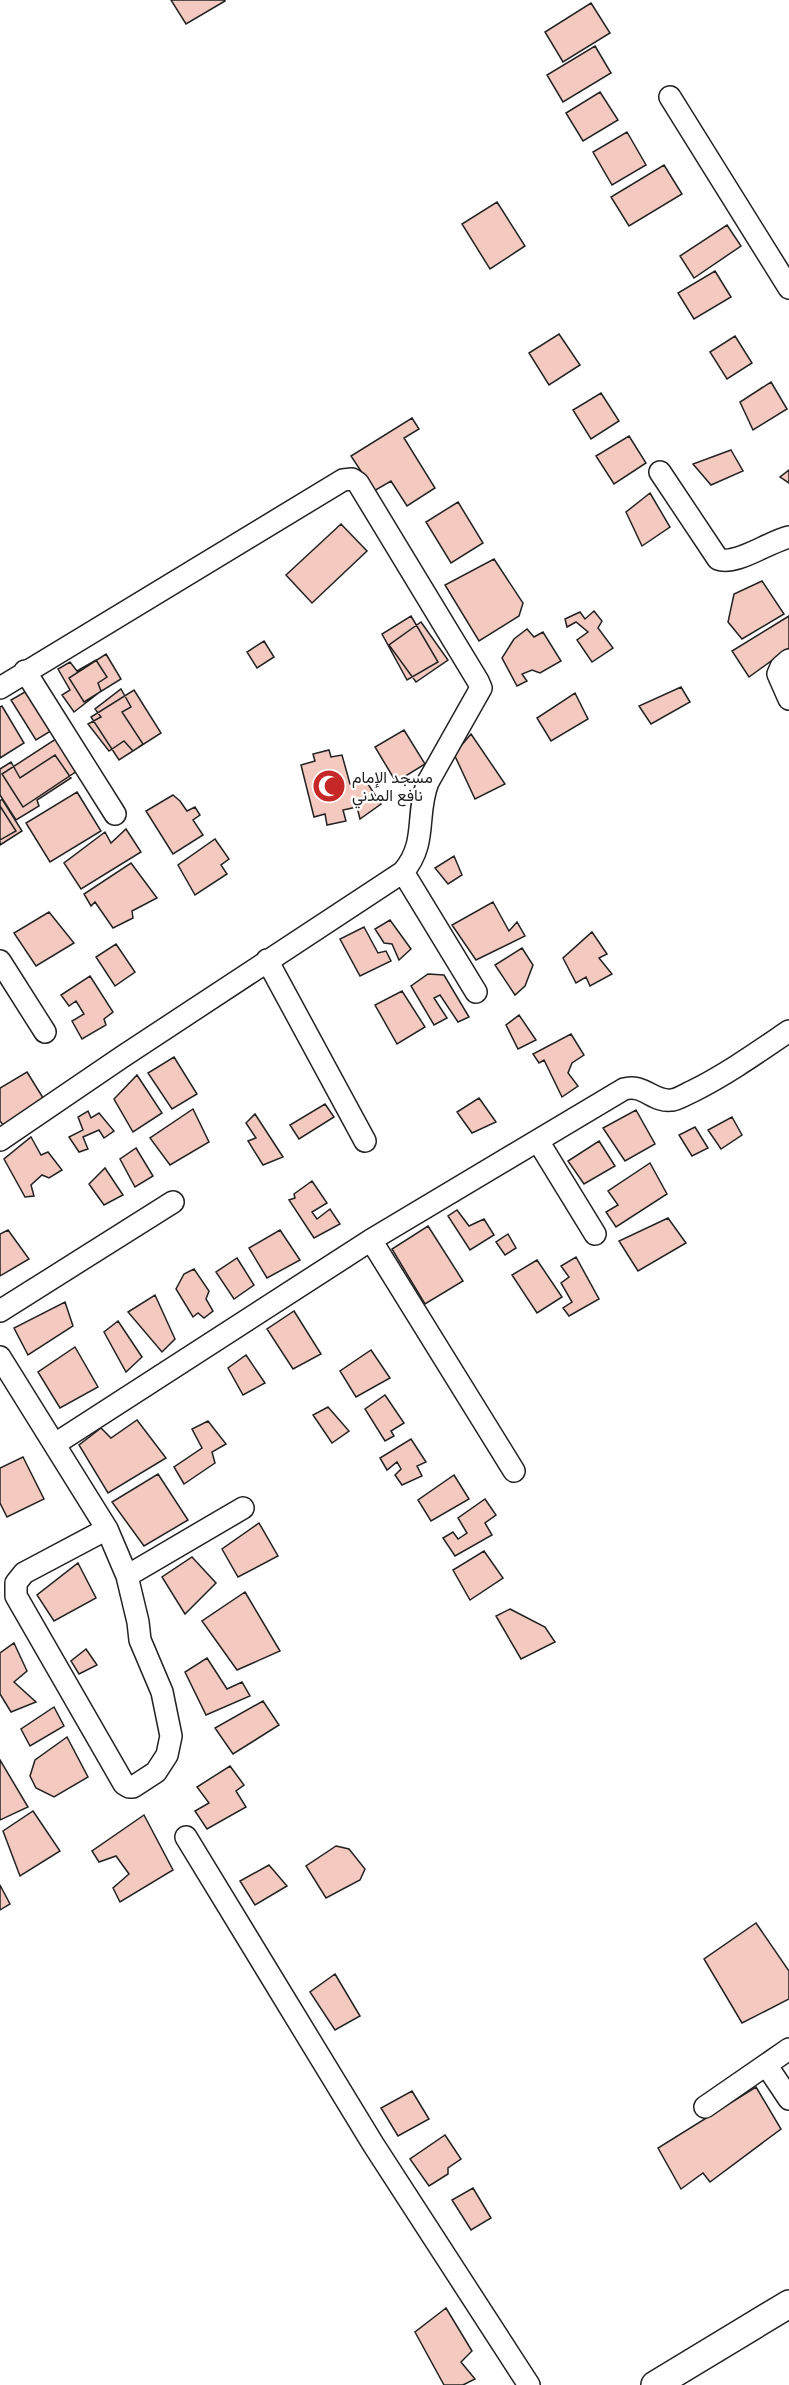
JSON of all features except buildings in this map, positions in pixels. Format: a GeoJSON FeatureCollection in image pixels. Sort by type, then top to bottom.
{"type":"FeatureCollection","features":[{"type":"Feature","properties":{"kind":"main road"},"geometry":{"type":"LineString","coordinates":[[655,2385],[789,2304]]}},
{"type":"Feature","properties":{"kind":"street"},"geometry":{"type":"LineString","coordinates":[[670,97],[789,288]]}},
{"type":"Feature","properties":{"kind":"street"},"geometry":{"type":"LineString","coordinates":[[660,472],[718,559],[726,562],[733,561],[767,544],[789,537]]}},
{"type":"Feature","properties":{"kind":"street"},"geometry":{"type":"LineString","coordinates":[[0,688],[343,480],[352,479],[358,483],[481,688],[428,782],[423,794],[414,859],[403,872],[267,960],[0,1140]]}},
{"type":"Feature","properties":{"kind":"street"},"geometry":{"type":"LineString","coordinates":[[789,660],[781,666],[778,674],[789,699]]}},
{"type":"Feature","properties":{"kind":"street"},"geometry":{"type":"LineString","coordinates":[[25,671],[115,814]]}},
{"type":"Feature","properties":{"kind":"street"},"geometry":{"type":"LineString","coordinates":[[403,872],[476,992]]}},
{"type":"Feature","properties":{"kind":"street"},"geometry":{"type":"LineString","coordinates":[[267,960],[365,1141]]}},
{"type":"Feature","properties":{"kind":"street"},"geometry":{"type":"LineString","coordinates":[[0,961],[45,1032]]}},
{"type":"Feature","properties":{"kind":"street"},"geometry":{"type":"LineString","coordinates":[[55,1444],[370,1240],[624,1089],[631,1086],[640,1088],[665,1101],[675,1100],[717,1079],[789,1031]]}},
{"type":"Feature","properties":{"kind":"street"},"geometry":{"type":"LineString","coordinates":[[538,1142],[595,1234]]}},
{"type":"Feature","properties":{"kind":"street"},"geometry":{"type":"LineString","coordinates":[[0,1311],[172,1202]]}},
{"type":"Feature","properties":{"kind":"street"},"geometry":{"type":"LineString","coordinates":[[370,1240],[514,1471]]}},
{"type":"Feature","properties":{"kind":"street"},"geometry":{"type":"LineString","coordinates":[[0,1357],[107,1529],[127,1576],[140,1640],[162,1692],[171,1737],[167,1755],[156,1772],[133,1787],[129,1787],[119,1774],[16,1596],[16,1583],[24,1573],[107,1529]]}},
{"type":"Feature","properties":{"kind":"street"},"geometry":{"type":"LineString","coordinates":[[127,1576],[243,1508]]}},
{"type":"Feature","properties":{"kind":"street"},"geometry":{"type":"LineString","coordinates":[[186,1837],[373,2144],[529,2385]]}},
{"type":"Feature","properties":{"kind":"street"},"geometry":{"type":"LineString","coordinates":[[705,2107],[789,2049]]}},
{"type":"Feature","properties":{"kind":"street"},"geometry":{"type":"LineString","coordinates":[[767,2066],[789,2099]]}},
{"type":"Feature","properties":{"kind":"place","name":"مسجد الإمام نافع المدني"},"geometry":{"type":"Point","coordinates":[329,786]}}]}
